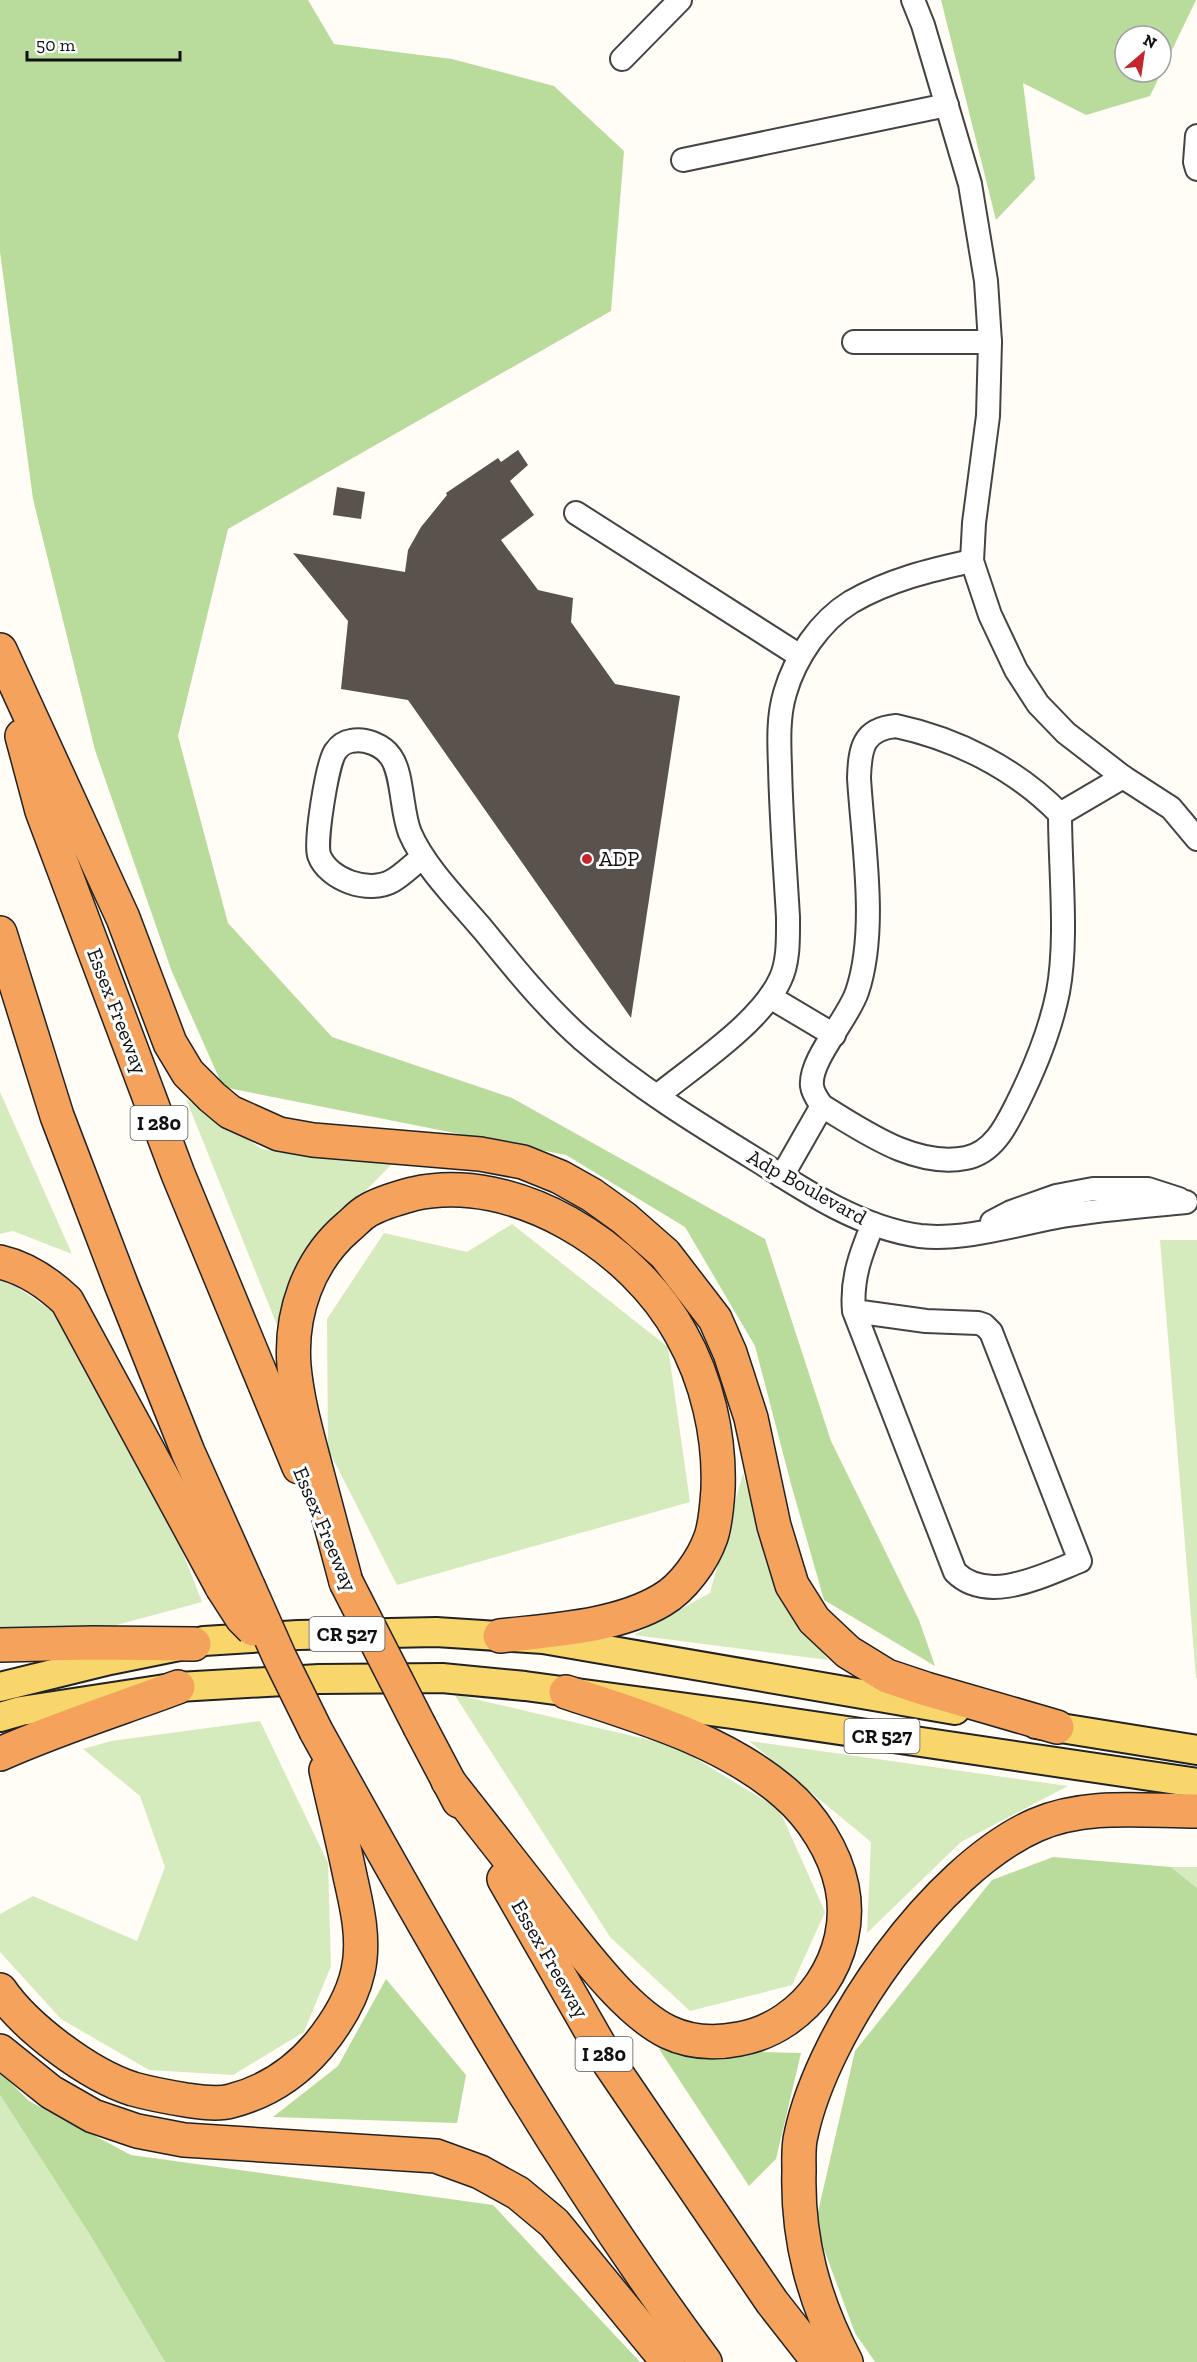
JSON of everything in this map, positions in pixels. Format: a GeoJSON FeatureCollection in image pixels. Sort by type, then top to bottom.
{"type":"FeatureCollection","features":[{"type":"Feature","properties":{"kind":"highway","name":"Essex Freeway"},"geometry":{"type":"LineString","coordinates":[[0,652],[46,822],[178,1174],[346,1582],[448,1781],[610,2064],[772,2302],[819,2362]]}},
{"type":"Feature","properties":{"kind":"highway"},"geometry":{"type":"LineString","coordinates":[[0,652],[123,918],[170,1043],[188,1073],[230,1112],[279,1134],[313,1140],[480,1154],[523,1162],[560,1177],[624,1218],[665,1254],[715,1319],[730,1353],[751,1418],[774,1526],[792,1584],[814,1620],[848,1652],[887,1676],[1057,1727]]}},
{"type":"Feature","properties":{"kind":"highway"},"geometry":{"type":"LineString","coordinates":[[0,933],[57,1116],[188,1452],[235,1586]]}},
{"type":"Feature","properties":{"kind":"highway"},"geometry":{"type":"LineString","coordinates":[[346,1582],[306,1431],[294,1365],[297,1318],[303,1291],[316,1264],[337,1236],[367,1211],[398,1198],[429,1190],[467,1190],[507,1198],[549,1212],[590,1237],[628,1265],[656,1296],[681,1334],[700,1375],[712,1420],[719,1459],[717,1502],[711,1539],[692,1572],[665,1599],[638,1612],[583,1626],[500,1636]]}},
{"type":"Feature","properties":{"kind":"highway"},"geometry":{"type":"LineString","coordinates":[[0,1262],[28,1272],[52,1287],[67,1301],[235,1586],[279,1656],[316,1731],[471,2005],[578,2181],[705,2362]]}},
{"type":"Feature","properties":{"kind":"highway"},"geometry":{"type":"LineString","coordinates":[[0,1646],[93,1642],[194,1644]]}},
{"type":"Feature","properties":{"kind":"highway"},"geometry":{"type":"LineString","coordinates":[[0,1754],[42,1735],[178,1687]]}},
{"type":"Feature","properties":{"kind":"highway"},"geometry":{"type":"LineString","coordinates":[[448,1781],[593,1965],[621,1995],[666,2031],[704,2042],[728,2041],[751,2037],[799,2012],[822,1985],[839,1947],[844,1924],[843,1889],[819,1832],[786,1793],[717,1748],[651,1720],[566,1692]]}},
{"type":"Feature","properties":{"kind":"highway"},"geometry":{"type":"LineString","coordinates":[[0,1990],[35,2029],[66,2053],[131,2088],[166,2097],[200,2102],[230,2102],[267,2087],[303,2063],[334,2026],[348,1999],[358,1971],[361,1942],[358,1915],[316,1731]]}},
{"type":"Feature","properties":{"kind":"highway"},"geometry":{"type":"LineString","coordinates":[[846,2362],[815,2294],[803,2239],[799,2186],[800,2136],[815,2090],[834,2046],[856,2007],[920,1917],[958,1880],[1002,1843],[1037,1825],[1088,1810],[1197,1811]]}},
{"type":"Feature","properties":{"kind":"highway"},"geometry":{"type":"LineString","coordinates":[[0,2051],[51,2092],[93,2116],[137,2131],[184,2140],[435,2156],[480,2172],[518,2193],[554,2223],[668,2362]]}},
{"type":"Feature","properties":{"kind":"main road","name":"CR 527"},"geometry":{"type":"LineString","coordinates":[[0,1687],[110,1660],[194,1644],[298,1635],[436,1632],[543,1639],[1197,1750]]}},
{"type":"Feature","properties":{"kind":"main road","name":"CR 527"},"geometry":{"type":"LineString","coordinates":[[0,1717],[21,1711],[178,1687],[319,1679],[442,1678],[744,1716],[1197,1783]]}},
{"type":"Feature","properties":{"kind":"street"},"geometry":{"type":"LineString","coordinates":[[622,59],[680,0]]}},
{"type":"Feature","properties":{"kind":"street"},"geometry":{"type":"LineString","coordinates":[[913,0],[970,184],[986,281],[990,342],[988,416],[974,523],[972,561],[994,624],[1016,670],[1038,704],[1066,733],[1123,777],[1171,808],[1197,839]]}},
{"type":"Feature","properties":{"kind":"street"},"geometry":{"type":"LineString","coordinates":[[683,160],[947,105]]}},
{"type":"Feature","properties":{"kind":"street"},"geometry":{"type":"LineString","coordinates":[[1197,136],[1195,162],[1197,170]]}},
{"type":"Feature","properties":{"kind":"street"},"geometry":{"type":"LineString","coordinates":[[854,342],[990,342]]}},
{"type":"Feature","properties":{"kind":"street"},"geometry":{"type":"LineString","coordinates":[[576,513],[800,656]]}},
{"type":"Feature","properties":{"kind":"street"},"geometry":{"type":"LineString","coordinates":[[657,1096],[754,1018],[781,979],[788,947],[788,916],[779,731],[785,693],[800,656],[823,626],[849,603],[880,587],[927,570],[972,561]]}},
{"type":"Feature","properties":{"kind":"street"},"geometry":{"type":"LineString","coordinates":[[896,726],[952,743],[974,752],[1044,797],[1060,814],[1062,956],[1058,991],[1048,1033],[1033,1071],[1009,1120],[995,1141],[982,1152],[966,1158],[946,1159],[920,1155],[894,1147],[822,1106],[815,1096],[812,1084],[816,1063],[834,1035],[856,993],[864,963],[868,925],[859,759],[872,733],[881,727],[896,726]]}},
{"type":"Feature","properties":{"kind":"street","name":"Adp Boulevard"},"geometry":{"type":"LineString","coordinates":[[423,857],[391,882],[379,886],[348,881],[333,873],[324,863],[319,854],[318,836],[328,776],[336,750],[344,743],[353,740],[374,743],[391,755],[396,765],[406,821],[423,857],[540,997],[602,1055],[657,1096],[782,1176],[827,1203],[873,1224],[920,1236],[972,1233],[1000,1237],[1167,1215],[1192,1202]]}},
{"type":"Feature","properties":{"kind":"street"},"geometry":{"type":"LineString","coordinates":[[1060,814],[1123,777]]}},
{"type":"Feature","properties":{"kind":"street"},"geometry":{"type":"LineString","coordinates":[[770,997],[834,1035]]}},
{"type":"Feature","properties":{"kind":"street"},"geometry":{"type":"LineString","coordinates":[[782,1176],[822,1106]]}},
{"type":"Feature","properties":{"kind":"street","name":"Adp Boulevard"},"geometry":{"type":"LineString","coordinates":[[972,1233],[1011,1212],[1056,1196],[1093,1189],[1148,1189],[1192,1202]]}},
{"type":"Feature","properties":{"kind":"street"},"geometry":{"type":"LineString","coordinates":[[854,1311],[926,1321],[978,1323],[991,1332],[1080,1561],[1005,1587],[971,1583],[955,1572],[854,1311],[852,1293],[855,1274],[873,1224]]}},
{"type":"Feature","properties":{"kind":"green space"},"geometry":{"type":"Polygon","coordinates":[[[0,0],[308,0],[334,44],[452,59],[554,86],[624,151],[611,311],[228,529],[178,736],[228,923],[332,1037],[512,1098],[765,1239],[831,1441],[919,1620],[935,1666],[824,1600],[755,1346],[685,1227],[566,1155],[223,1087],[172,972],[95,750],[33,499],[0,252],[0,0]]]}},
{"type":"Feature","properties":{"kind":"green space"},"geometry":{"type":"Polygon","coordinates":[[[941,0],[1196,0],[1173,48],[1173,24],[1113,24],[1113,84],[1156,84],[1150,96],[1086,115],[1023,83],[1035,179],[996,220],[941,0]]]}},
{"type":"Feature","properties":{"kind":"green space"},"geometry":{"type":"Polygon","coordinates":[[[0,1092],[72,1254],[13,1231],[0,1234],[0,1092]]]}},
{"type":"Feature","properties":{"kind":"green space"},"geometry":{"type":"Polygon","coordinates":[[[186,1099],[262,1149],[394,1162],[301,1256],[277,1325],[186,1099]]]}},
{"type":"Feature","properties":{"kind":"green space"},"geometry":{"type":"Polygon","coordinates":[[[512,1224],[668,1347],[690,1502],[397,1585],[328,1449],[327,1319],[384,1233],[467,1252],[512,1224]]]}},
{"type":"Feature","properties":{"kind":"green space"},"geometry":{"type":"Polygon","coordinates":[[[1160,1240],[1197,1240],[1197,1678],[1196,1678],[1160,1240]]]}},
{"type":"Feature","properties":{"kind":"green space"},"geometry":{"type":"Polygon","coordinates":[[[0,1276],[54,1312],[157,1486],[202,1602],[98,1630],[0,1631],[0,1276]]]}},
{"type":"Feature","properties":{"kind":"green space"},"geometry":{"type":"Polygon","coordinates":[[[743,1473],[774,1585],[828,1660],[634,1635],[710,1593],[743,1473]]]}},
{"type":"Feature","properties":{"kind":"green space"},"geometry":{"type":"Polygon","coordinates":[[[454,1694],[675,1746],[779,1809],[825,1912],[792,1985],[690,2011],[610,1937],[454,1694]]]}},
{"type":"Feature","properties":{"kind":"green space"},"geometry":{"type":"Polygon","coordinates":[[[260,1721],[328,1863],[331,1966],[304,2032],[233,2075],[149,2070],[61,2019],[0,1952],[0,1914],[33,1896],[137,1941],[165,1867],[140,1796],[83,1749],[111,1741],[260,1721]]]}},
{"type":"Feature","properties":{"kind":"green space"},"geometry":{"type":"Polygon","coordinates":[[[749,1741],[1068,1786],[961,1842],[867,1933],[871,1842],[749,1741]]]}},
{"type":"Feature","properties":{"kind":"green space"},"geometry":{"type":"Polygon","coordinates":[[[1053,1857],[1171,1867],[1197,1888],[1197,2362],[875,2362],[855,2333],[815,2225],[855,2051],[992,1880],[1053,1857]]]}},
{"type":"Feature","properties":{"kind":"green space"},"geometry":{"type":"Polygon","coordinates":[[[1171,1867],[1197,1867],[1197,1888],[1171,1867]]]}},
{"type":"Feature","properties":{"kind":"green space"},"geometry":{"type":"Polygon","coordinates":[[[386,1979],[466,2075],[457,2123],[273,2117],[338,2066],[386,1979]]]}},
{"type":"Feature","properties":{"kind":"green space"},"geometry":{"type":"Polygon","coordinates":[[[659,2049],[801,2053],[776,2159],[749,2186],[659,2049]]]}},
{"type":"Feature","properties":{"kind":"green space"},"geometry":{"type":"Polygon","coordinates":[[[0,2072],[29,2101],[131,2155],[493,2205],[640,2362],[165,2362],[92,2238],[0,2095],[0,2072]]]}},
{"type":"Feature","properties":{"kind":"green space"},"geometry":{"type":"Polygon","coordinates":[[[0,2095],[92,2238],[165,2362],[0,2362],[0,2095]]]}},
{"type":"Feature","properties":{"kind":"building","name":"ADP"},"geometry":{"type":"Polygon","coordinates":[[[518,450],[528,465],[510,481],[534,515],[501,540],[538,590],[573,598],[571,622],[615,684],[680,696],[631,1018],[408,700],[341,689],[348,621],[293,553],[405,572],[408,550],[421,527],[447,495],[446,493],[498,458],[501,462],[518,450]]]}},
{"type":"Feature","properties":{"kind":"building"},"geometry":{"type":"Polygon","coordinates":[[[337,487],[365,492],[361,519],[333,515],[337,487]]]}},
{"type":"Feature","properties":{"kind":"place","name":"ADP"},"geometry":{"type":"Point","coordinates":[587,859]}}]}
